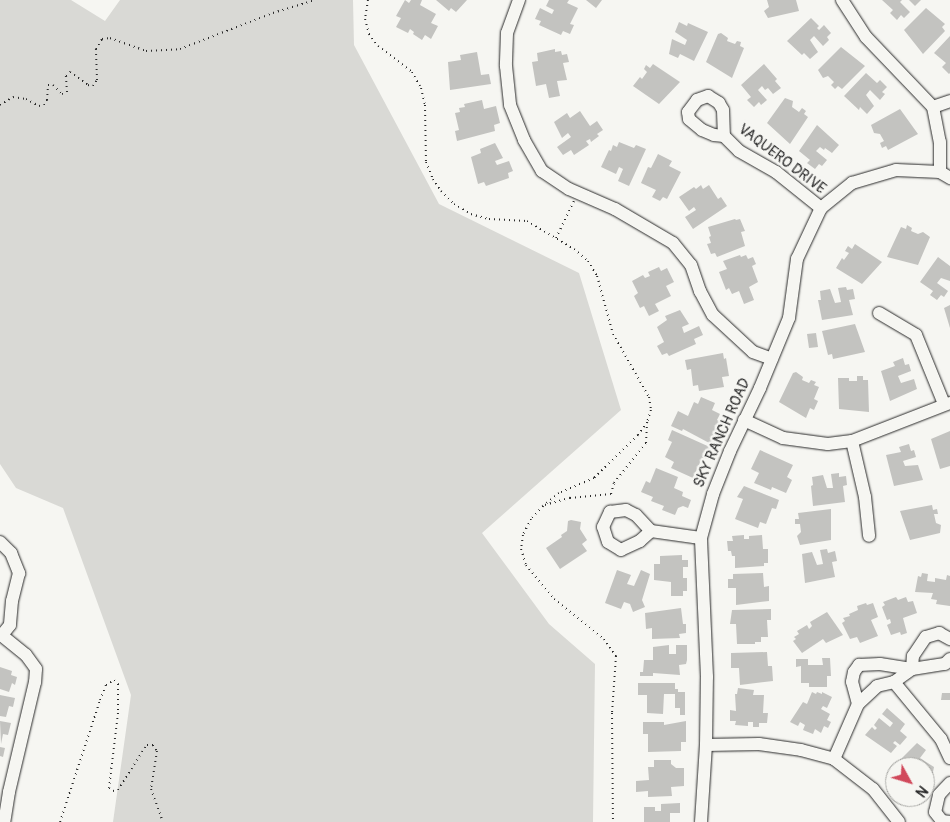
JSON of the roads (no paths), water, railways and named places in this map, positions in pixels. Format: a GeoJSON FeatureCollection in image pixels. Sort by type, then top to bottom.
{"type":"FeatureCollection","features":[{"type":"Feature","properties":{"kind":"street"},"geometry":{"type":"LineString","coordinates":[[519,0],[507,33],[506,66],[510,105],[524,140],[542,170],[578,193],[615,209],[673,243],[691,265],[700,291],[713,315],[731,334],[754,352],[772,359]]}},
{"type":"Feature","properties":{"kind":"street"},"geometry":{"type":"LineString","coordinates":[[842,0],[866,37],[933,107],[945,175]]}},
{"type":"Feature","properties":{"kind":"street"},"geometry":{"type":"LineString","coordinates":[[933,107],[950,101]]}},
{"type":"Feature","properties":{"kind":"street","name":"VAQUERO DRIVE"},"geometry":{"type":"LineString","coordinates":[[724,136],[739,151],[776,172],[821,208]]}},
{"type":"Feature","properties":{"kind":"street","name":"SKY RANCH ROAD"},"geometry":{"type":"LineString","coordinates":[[700,822],[706,744],[706,677],[701,538],[713,494],[789,318],[797,259],[821,208],[852,183],[896,170],[945,175]]}},
{"type":"Feature","properties":{"kind":"street"},"geometry":{"type":"LineString","coordinates":[[744,420],[783,438],[800,442],[828,444],[852,441],[947,404],[916,336],[879,313]]}},
{"type":"Feature","properties":{"kind":"street"},"geometry":{"type":"LineString","coordinates":[[852,441],[865,496],[869,536]]}},
{"type":"Feature","properties":{"kind":"street"},"geometry":{"type":"LineString","coordinates":[[650,531],[701,538]]}},
{"type":"Feature","properties":{"kind":"street"},"geometry":{"type":"LineString","coordinates":[[0,542],[11,553],[19,573],[12,601],[10,625],[1,634],[26,655],[36,669],[35,682],[9,792],[4,822]]}},
{"type":"Feature","properties":{"kind":"street"},"geometry":{"type":"LineString","coordinates":[[834,759],[858,704],[878,686],[894,682],[912,669],[914,656],[926,637],[939,633],[950,639]]}},
{"type":"Feature","properties":{"kind":"street"},"geometry":{"type":"LineString","coordinates":[[858,704],[852,682],[854,672],[859,665],[880,664],[912,669],[945,664],[950,659]]}},
{"type":"Feature","properties":{"kind":"street"},"geometry":{"type":"LineString","coordinates":[[894,682],[941,739],[950,758]]}},
{"type":"Feature","properties":{"kind":"street"},"geometry":{"type":"LineString","coordinates":[[706,744],[759,744],[801,750],[834,759],[873,790],[899,822]]}},
{"type":"Feature","properties":{"kind":"street"},"geometry":{"type":"LineString","coordinates":[[950,783],[939,795],[935,812],[942,821],[950,822]]}}]}
